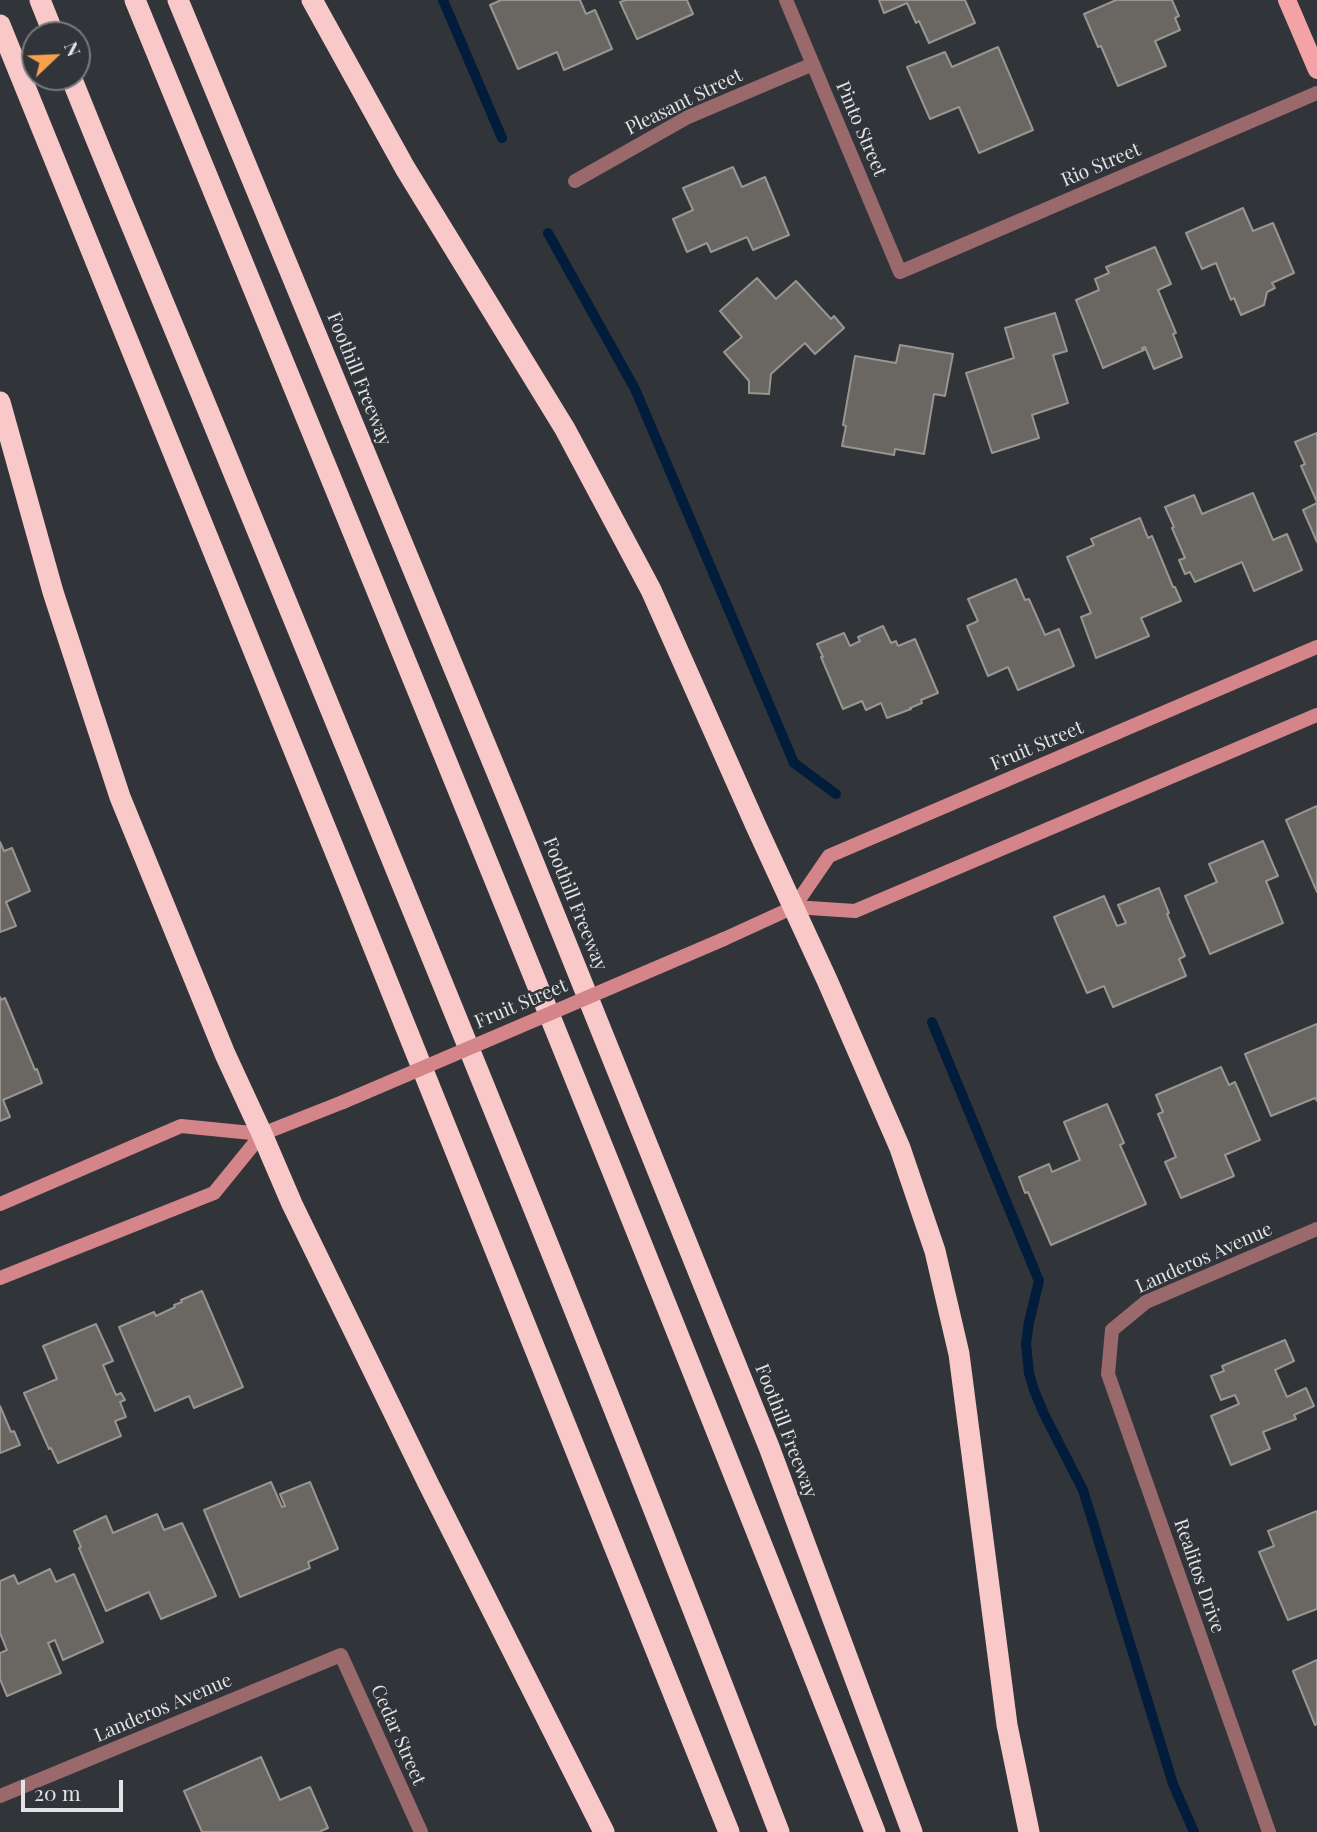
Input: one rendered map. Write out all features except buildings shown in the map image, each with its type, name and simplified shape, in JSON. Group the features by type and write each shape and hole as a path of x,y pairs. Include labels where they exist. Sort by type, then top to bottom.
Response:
{"highway":[{"path":"40,0 48,21"},
{"path":"135,0 464,801 875,1832"},
{"name":"Foothill Freeway","path":"178,0 517,822 759,1422 912,1832"},
{"path":"312,0 405,167 565,429 651,590 900,1148 935,1251 959,1353 1007,1724 1029,1832"},
{"path":"0,25 729,1832"},
{"path":"77,91 416,918 622,1430 779,1832"},
{"path":"0,402 52,592 120,797 225,1054 292,1204 416,1459 604,1832"}],"main road":[{"path":"1287,0 1317,70"},
{"name":"Fruit Street","path":"794,907 830,856 1317,647"},
{"name":"Fruit Street","path":"0,1204 181,1126 262,1134 343,1102 794,907 855,911 1317,715"},
{"name":"Fruit Street","path":"0,1278 214,1193 262,1134"}],"street":[{"name":"Pinto Street","path":"786,0 900,272"},
{"name":"Pleasant Street","path":"575,181 688,117 813,64"},
{"name":"Rio Street","path":"900,272 1317,93"},
{"name":"Landeros Avenue","path":"1112,1330 1146,1302 1317,1228"},
{"name":"Realitos Drive","path":"1112,1330 1108,1374 1269,1832"},
{"name":"Landeros Avenue","path":"0,1796 341,1654"},
{"name":"Cedar Street","path":"341,1654 421,1832"}],"waterway":[{"path":"443,0 502,138"},
{"path":"548,233 635,389 794,763 836,794"},
{"path":"932,1022 1039,1281 1026,1344 1029,1373 1044,1414 1083,1490 1173,1784 1194,1832"}]}
